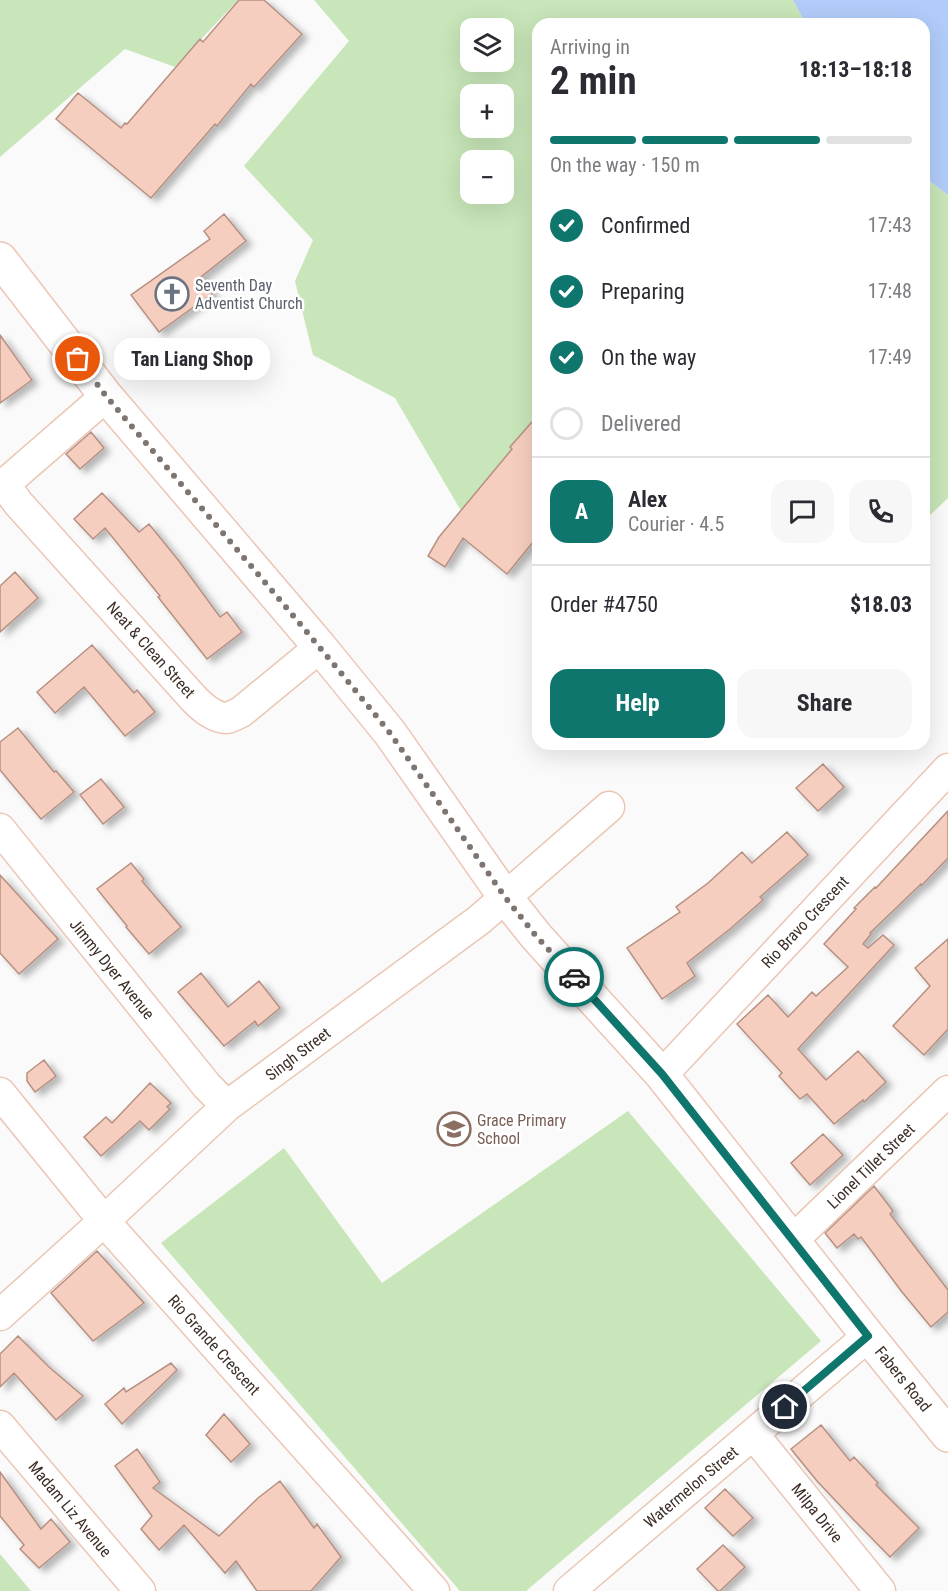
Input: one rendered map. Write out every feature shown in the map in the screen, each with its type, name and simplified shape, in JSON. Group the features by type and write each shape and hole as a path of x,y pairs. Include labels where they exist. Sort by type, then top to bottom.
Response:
{"main road":[{"name":"Fabers Road","path":"0,259 106,396 320,647 390,733 505,897 536,936 662,1074 948,1435"}],"street":[{"path":"2,486 106,396"},
{"name":"Neat & Clean Street","path":"2,486 194,699 214,715 227,718 241,712 320,647"},
{"name":"Rio Bravo Crescent","path":"662,1074 948,769"},
{"name":"Singh Street","path":"0,1315 227,1106 479,920 609,807"},
{"name":"Jimmy Dyer Avenue","path":"0,829 200,1077 227,1106"},
{"name":"Lionel Tillet Street","path":"793,1240 948,1091"},
{"name":"Rio Grande Crescent","path":"0,1094 104,1221 434,1591"},
{"name":"Watermelon Street","path":"569,1591 868,1336"},
{"name":"Madam Liz Avenue","path":"0,1426 140,1591"},
{"name":"Milpa Drive","path":"753,1434 880,1591"}],"green space":[{"path":"0,0 238,0 175,67 125,49 0,157"},
{"path":"314,0 793,0 803,18 532,18 532,446 464,516 395,398 313,355 295,281 313,240 244,166 349,41"},
{"path":"930,182 948,195 948,498 930,515"},
{"path":"628,1111 821,1341 526,1591 460,1591 161,1243 284,1148 382,1283"},
{"path":"0,1554 31,1591 0,1591"}],"water":[{"path":"793,0 948,0 948,195 930,182 930,18 803,18"}],"building":[{"path":"239,0 264,0 302,34 254,87 251,84 217,126 215,124 151,198 56,119 78,93 121,128 125,123 127,124 200,39 203,42"},
{"name":"Seventh Day Adventist Church","path":"224,214 246,241 201,277 213,293 159,332 131,295 210,239 204,231"},
{"path":"0,335 32,380 0,403"},
{"path":"532,422 532,543 507,574 463,538 445,567 428,556 439,537 512,449 510,447"},
{"path":"91,432 104,448 80,469 66,454"},
{"path":"102,493 139,532 149,524 220,617 227,612 242,632 207,659 105,528 93,539 74,519"},
{"path":"15,572 38,598 0,632 0,586"},
{"path":"92,645 134,693 137,690 155,712 125,736 84,687 55,713 37,692"},
{"path":"18,728 54,772 56,771 74,792 41,819 0,770 0,742"},
{"path":"823,764 844,787 818,811 796,788"},
{"path":"101,779 124,807 103,824 80,795"},
{"path":"948,811 948,858 870,933 863,944 868,948 883,935 894,945 798,1049 826,1080 858,1051 886,1082 834,1124 807,1094 800,1099 779,1076 782,1073 737,1024 768,995 788,1017 812,992 816,996 848,967 824,944 856,909 854,908 876,888"},
{"path":"787,832 808,855 760,897 763,900 687,963 695,976 662,999 627,948 680,912 676,907 708,883 742,852 752,863"},
{"path":"131,863 144,879 142,881 181,927 149,954 97,889"},
{"path":"0,875 58,939 19,974 0,953"},
{"path":"948,939 948,1029 924,1055 893,1026 930,986 915,968"},
{"path":"201,973 228,1007 259,981 280,1008 258,1026 255,1021 224,1046 178,992"},
{"path":"44,1060 56,1076 35,1092 27,1081 27,1073"},
{"path":"150,1083 171,1103 167,1107 170,1109 149,1130 140,1121 101,1156 84,1137 106,1117 112,1123"},
{"path":"823,1134 843,1155 810,1185 791,1163"},
{"path":"874,1186 893,1211 890,1214 948,1290 948,1312 931,1327 861,1237 858,1239 854,1234 837,1248 825,1233"},
{"path":"97,1251 144,1303 93,1341 51,1293"},
{"path":"18,1336 83,1396 56,1420 14,1373 0,1387 0,1354"},
{"path":"171,1363 177,1370 122,1424 105,1404 124,1388 126,1392"},
{"path":"224,1414 250,1444 231,1462 206,1435"},
{"path":"821,1425 850,1461 854,1457 878,1483 876,1485 919,1528 890,1557 817,1481 791,1449"},
{"path":"137,1449 160,1482 153,1488 219,1536 258,1498 280,1481 314,1528 317,1524 341,1557 311,1591 257,1591 236,1561 225,1573 184,1525 159,1550 141,1529 152,1516 115,1466"},
{"path":"0,1472 41,1529 51,1519 70,1542 39,1568 20,1549 24,1545 0,1516"},
{"path":"725,1489 753,1518 733,1536 705,1508"},
{"path":"723,1545 745,1567 718,1591 697,1569"}],"way so far":[{"path":"78,359 106,396 320,647 390,733 505,897 536,936 574,977"}],"place":[{"name":"Seventh Day Adventist Church","path":"172,294"},
{"name":"Tan Liang Shop","path":"78,359"},
{"name":"Grace Primary School","path":"454,1129"}],"route":[{"path":"574,977 662,1074 868,1336 785,1407"}]}
